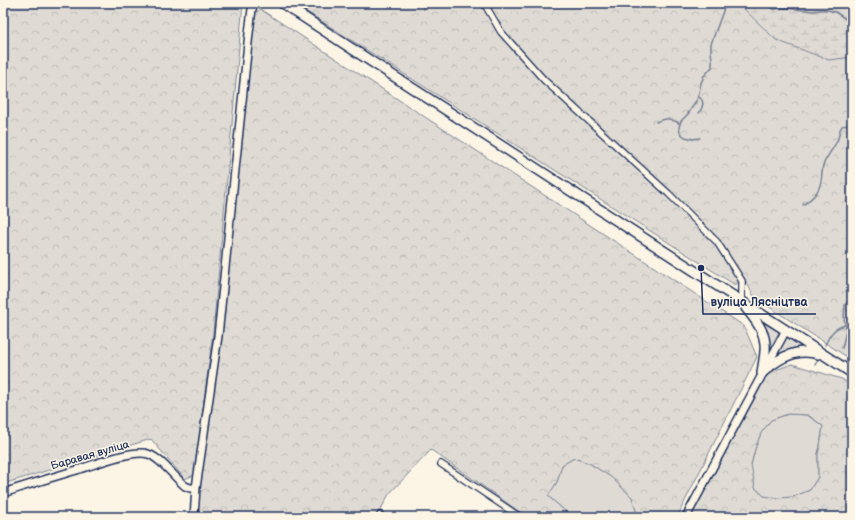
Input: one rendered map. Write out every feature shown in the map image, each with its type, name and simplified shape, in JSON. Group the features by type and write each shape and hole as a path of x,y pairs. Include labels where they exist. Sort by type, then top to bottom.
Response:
{"main road":[{"path":"282,3 852,373"},
{"path":"742,302 762,330 766,346 762,373"},
{"path":"762,373 779,359 791,354 811,352 825,356"}],"street":[{"path":"194,517 196,488 218,336 249,33 252,9 255,3"},
{"path":"484,3 501,32 544,80 669,194 717,242 742,281 742,302"},
{"path":"686,517 786,330"},
{"name":"Баравая вуліца","path":"3,493 111,460 141,453 147,454 158,460 185,486 196,488"},
{"path":"440,464 520,517"}],"green space":[{"path":"3,3 243,3 213,333 194,475 185,479 151,439 3,484"},
{"path":"293,3 852,3 852,360 755,298 744,278 735,285"},
{"path":"747,3 852,3 852,57 829,60 776,40 744,9"},
{"path":"260,9 744,326 757,357 677,517 638,517 632,497 611,477 589,463 574,458 562,465 557,482 548,496 572,517 527,517 431,450 389,494 377,517 198,517 200,484 221,340 254,15"},
{"path":"762,322 779,332 769,351"},
{"path":"786,337 803,348 774,358"},
{"path":"792,364 842,379 852,386 852,517 689,517 767,373","holes":["788,414 808,415 823,426 818,454 818,477 810,490 793,497 777,498 764,496 755,488 751,465 761,433 771,420"]},
{"path":"788,414 807,415 823,426 818,454 818,477 810,490 793,497 777,499 764,496 755,488 751,465 761,433 771,420"},
{"path":"574,458 589,463 611,477 632,497 638,517 572,517 548,496 557,482 562,465"}],"waterway":[{"path":"421,3 424,9"},
{"path":"700,138 693,139 685,137 680,133 679,127 681,121 688,114 698,98 704,76 712,67 711,44 726,3"},
{"path":"763,3 774,9 785,8 813,11 828,10 852,21"},
{"path":"699,97 703,104 699,113"},
{"path":"656,122 668,119 679,123"},
{"path":"803,205 819,189 823,165 838,139 842,126 849,125 852,120"},
{"path":"825,345 833,332 845,325 845,305 852,299"},
{"path":"842,348 846,326"},
{"path":"815,365 819,358"}],"place":[{"name":"вуліца Лясніцтва","path":"701,268"}]}
